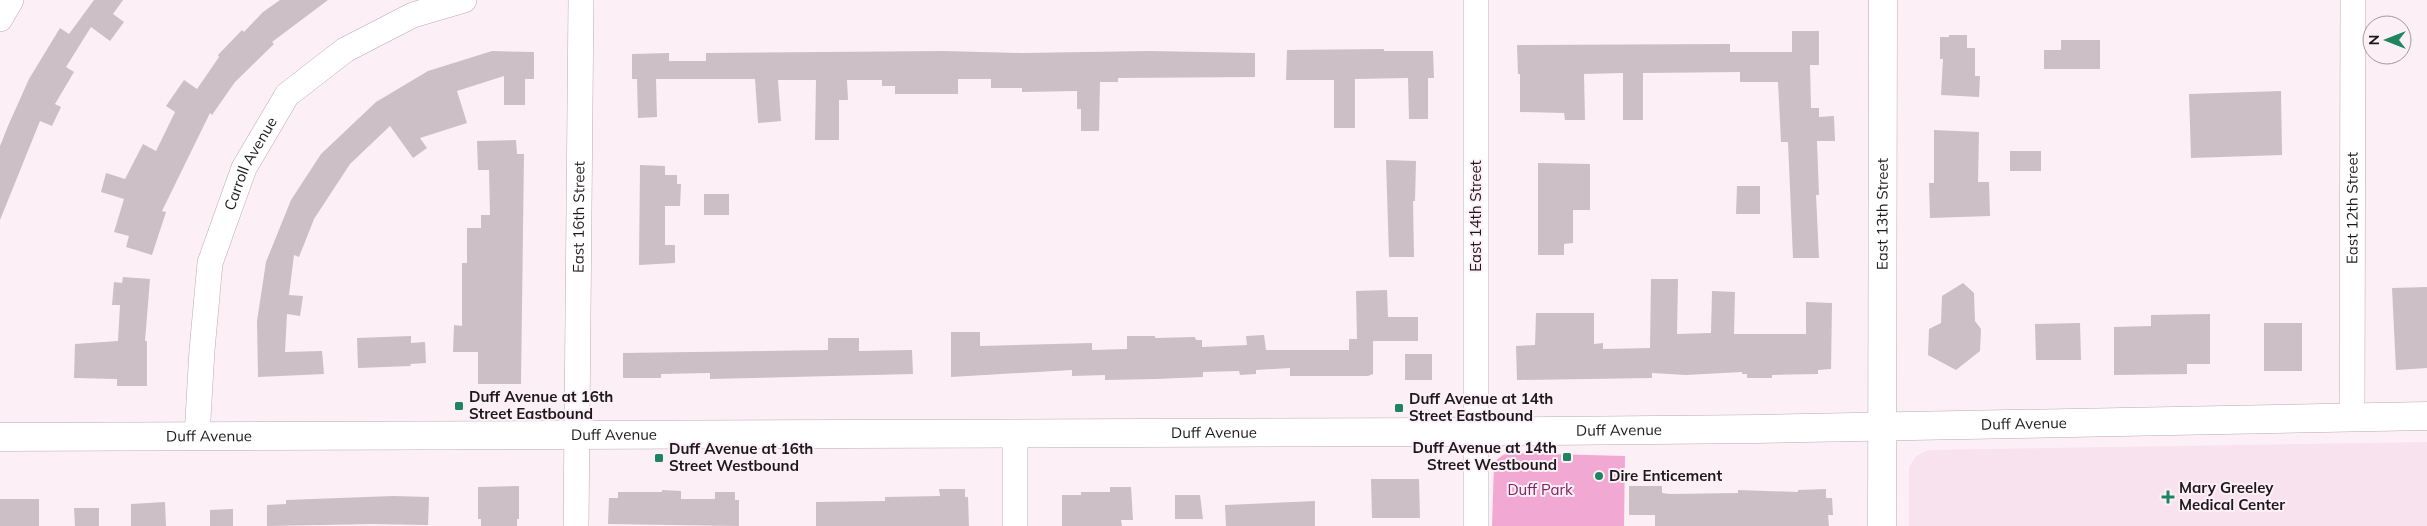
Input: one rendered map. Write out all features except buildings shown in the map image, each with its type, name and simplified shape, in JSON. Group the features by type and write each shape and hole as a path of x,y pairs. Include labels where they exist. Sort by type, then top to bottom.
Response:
{"main road":[{"name":"East 13th Street","path":"1882,526 1884,0"},
{"name":"Duff Avenue","path":"0,437 1476,432 2427,416"}],"street":[{"path":"0,19 12,0"},
{"name":"Carroll Avenue","path":"197,436 210,263 244,168 288,94 345,50 413,15 464,0"},
{"name":"East 16th Street","path":"576,526 580,0"},
{"name":"East 14th Street","path":"1476,0 1476,526"},
{"name":"East 12th Street","path":"2352,417 2353,0"},
{"path":"1015,434 1015,526"}],"shaded area":[{"name":"Mary Greeley Medical Center","path":"2427,442 2427,526 1909,526 1909,467 1916,456 1929,450"}],"green space":[{"name":"Duff Park","path":"1510,453 1625,456 1624,526 1492,526 1494,462 1503,455"}],"place":[{"name":"Duff Avenue at 16th Street Eastbound","path":"459,406"},
{"name":"Duff Avenue at 14th Street Eastbound","path":"1399,408"},
{"name":"Duff Avenue at 14th Street Westbound","path":"1567,457"},
{"name":"Duff Avenue at 16th Street Westbound","path":"659,458"},
{"name":"Dire Enticement","path":"1599,476"},
{"name":"Mary Greeley Medical Center","path":"2168,497"}]}
